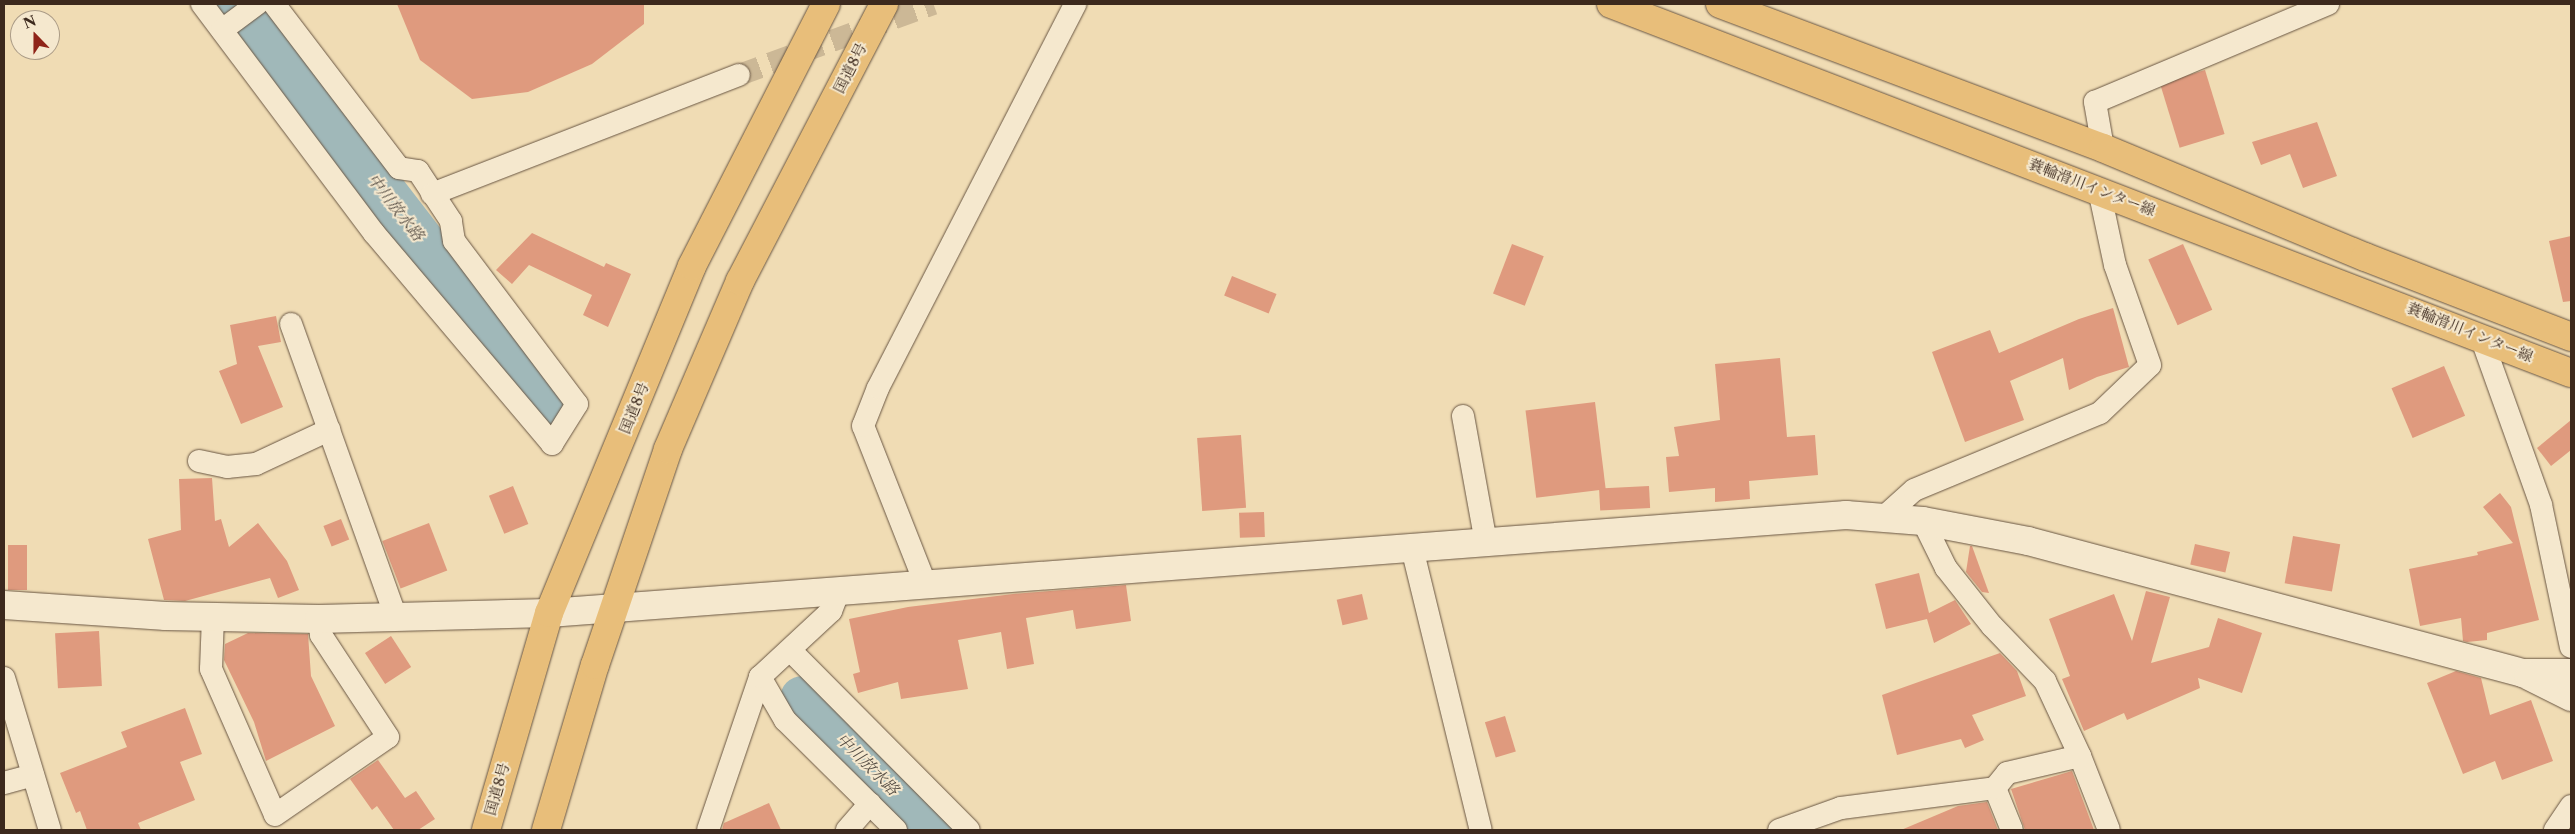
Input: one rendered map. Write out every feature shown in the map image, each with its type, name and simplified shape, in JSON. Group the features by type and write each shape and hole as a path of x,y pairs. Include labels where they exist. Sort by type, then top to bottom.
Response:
{"main road":[{"name":"国道8号","path":"486,830 549,613 692,266 826,4"},
{"name":"国道8号","path":"546,830 595,665 616,608 668,449 740,281 884,4"},
{"name":"蓑輪滑川インター線","path":"1611,4 2571,373"},
{"name":"蓑輪滑川インター線","path":"1720,4 2103,148 2365,257 2571,337"}],"street":[{"path":"202,4 223,29 374,233 552,444 577,404 454,241 451,221 418,171 399,168 274,4"},
{"path":"223,29 257,4"},
{"path":"925,583 862,426 882,379 1074,4"},
{"path":"2103,148 2095,102 2328,4"},
{"path":"432,194 740,75"},
{"path":"1884,518 1914,490 2100,413 2150,365 2115,265 2099,190"},
{"path":"290,324 396,618"},
{"path":"2481,337 2541,505 2571,647"},
{"path":"1463,416 1486,542"},
{"path":"199,461 227,467 256,464 329,430"},
{"path":"4,606 213,617 319,619 549,613 925,583 1846,515 1923,521 2028,540 2523,673 2571,697"},
{"path":"1923,521 1946,568 1992,626 2045,680 2080,756 2109,830"},
{"path":"1412,548 1481,830"},
{"path":"708,830 760,677 791,651 831,611 839,590"},
{"path":"213,617 211,669 278,822 388,736 321,635 319,619"},
{"path":"791,651 969,830"},
{"path":"2523,673 2571,673"},
{"path":"760,677 785,720 896,830"},
{"path":"4,678 50,830"},
{"path":"1780,830 1831,822 1841,808 1995,788 2007,773 2080,756"},
{"path":"4,783 33,774"},
{"path":"1995,788 2012,830"},
{"path":"847,830 870,804"},
{"path":"2555,830 2571,806"}],"building":[{"path":"397,4 644,4 644,24 592,64 528,92 472,99 420,60"},
{"path":"2205,70 2225,134 2180,148 2160,84"},
{"path":"2317,122 2337,176 2303,188 2290,154 2261,165 2252,142"},
{"path":"532,233 604,267 606,263 631,274 608,327 583,315 592,295 529,265 512,284 496,270"},
{"path":"2571,236 2571,301 2563,302 2549,241"},
{"path":"1512,244 1544,256 1525,306 1493,293"},
{"path":"2183,244 2212,310 2178,325 2148,259"},
{"path":"1232,276 1277,294 1269,313 1224,295"},
{"path":"2113,308 2129,367 2097,377 2069,390 2063,358 2010,381 2024,420 1965,442 1932,352 1990,330 1999,353 2079,319"},
{"path":"276,316 281,342 258,346 283,407 241,424 219,371 237,364 230,325"},
{"path":"1780,358 1787,437 1815,435 1818,475 1749,481 1750,499 1715,502 1715,488 1669,492 1666,457 1679,456 1674,427 1720,420 1715,364"},
{"path":"2444,366 2465,416 2413,438 2392,388"},
{"path":"1595,402 1606,489 1536,498 1526,411"},
{"path":"2571,420 2571,450 2551,466 2537,448"},
{"path":"1241,435 1246,508 1202,511 1197,438"},
{"path":"212,478 215,521 221,519 229,547 258,523 287,561 299,590 278,598 270,578 185,601 164,600 148,539 181,530 179,479"},
{"path":"513,486 528,524 504,534 489,496"},
{"path":"1649,486 1650,508 1600,511 1599,489"},
{"path":"2500,493 2511,507 2539,620 2487,633 2487,640 2467,642 2463,641 2461,618 2420,626 2409,569 2478,555 2477,552 2513,543 2483,507"},
{"path":"1264,512 1265,537 1240,538 1239,513"},
{"path":"341,519 349,539 332,547 323,526"},
{"path":"429,523 447,571 401,589 382,541"},
{"path":"2293,536 2340,544 2332,592 2285,583"},
{"path":"2195,544 2230,552 2225,573 2190,564"},
{"path":"8,545 27,545 27,590 8,590"},
{"path":"1970,546 1972,546 1989,593 1982,592 1966,572"},
{"path":"1919,573 1929,613 1955,600 1971,624 1934,643 1927,619 1886,629 1875,584"},
{"path":"1126,585 1131,621 1076,629 1073,610 1026,618 1034,664 1007,669 1001,632 958,640 968,689 901,699 898,682 858,693 853,674 860,672 849,619 908,607 1013,594"},
{"path":"2146,591 2170,597 2151,663 2209,647 2218,618 2262,633 2242,693 2198,678 2200,688 2127,720 2124,713 2084,731 2062,679 2070,676 2049,619 2114,594 2132,641"},
{"path":"1362,594 1368,619 1343,625 1337,600"},
{"path":"99,631 102,686 58,688 55,633"},
{"path":"248,633 308,634 311,676 335,726 266,761 254,722 224,660 225,644"},
{"path":"391,636 411,667 385,684 365,653"},
{"path":"2000,653 2017,671 2026,696 1972,715 1984,740 1965,748 1961,739 1897,755 1882,695"},
{"path":"2456,671 2481,678 2490,715 2531,700 2553,761 2502,780 2495,761 2463,774 2427,683"},
{"path":"185,708 202,754 180,762 195,800 138,823 141,830 87,830 80,811 76,813 60,773 127,747 121,732"},
{"path":"1505,716 1516,751 1496,758 1485,722"},
{"path":"378,760 405,798 416,791 435,819 418,830 394,830 377,806 372,810 350,779"},
{"path":"2072,771 2094,830 2025,830 2011,789"},
{"path":"1987,802 1998,830 1901,830 1958,806"},
{"path":"769,803 781,830 722,830 724,823"}],"waterway":[{"name":"中川放水路","path":"239,4 553,411"},
{"name":"中川放水路","path":"802,698 934,830"}],"tunnel":[{"path":"739,75 933,4"}]}
